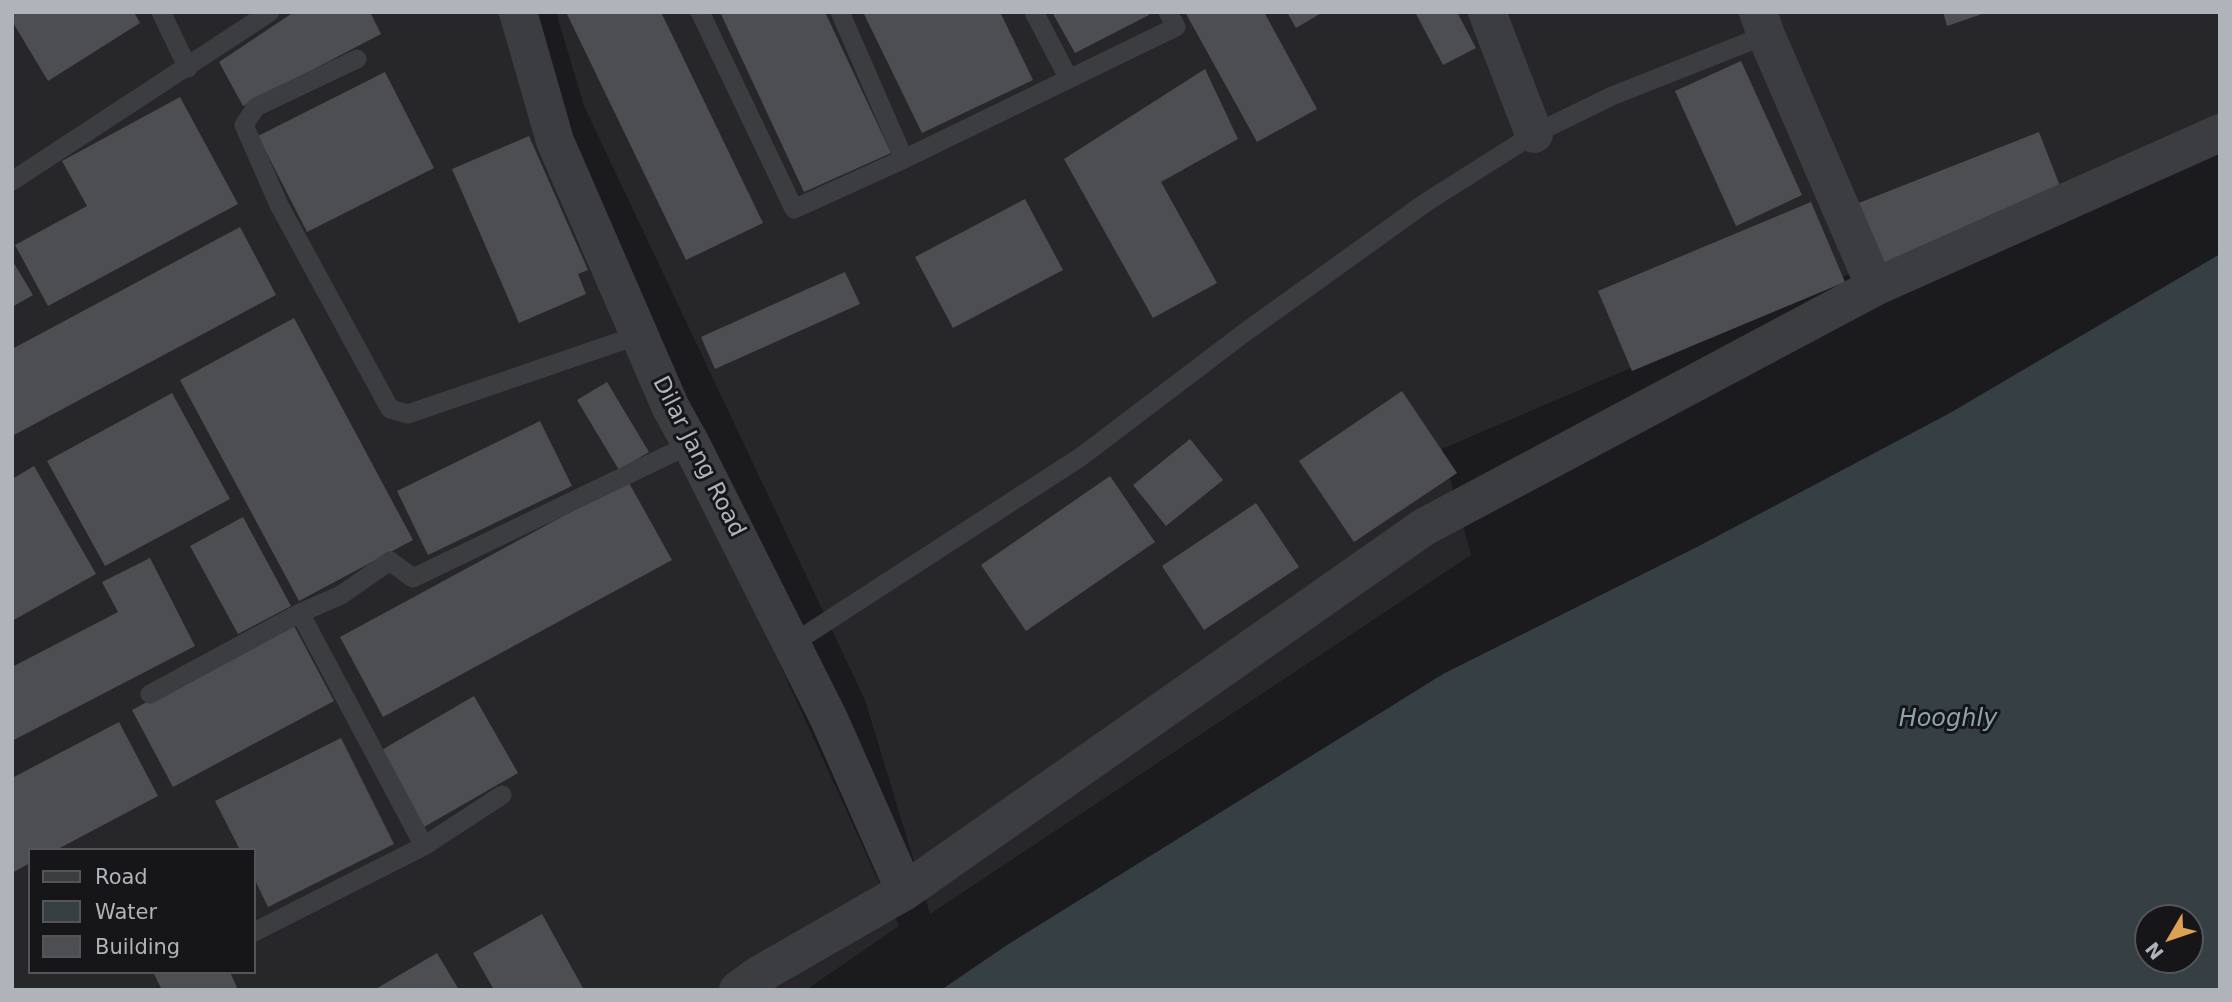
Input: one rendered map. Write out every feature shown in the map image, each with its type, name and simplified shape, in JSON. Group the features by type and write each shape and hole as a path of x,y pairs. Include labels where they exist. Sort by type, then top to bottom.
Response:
{"street":[{"name":"Dilar Jang Road","path":"518,12 555,141 671,408 829,719 905,891"},
{"path":"1487,12 1534,134"},
{"path":"1762,24 1875,287"},
{"path":"738,990 757,976 905,891 1424,527 1875,287 2220,133"}],"lane":[{"path":"161,12 188,68"},
{"path":"12,181 270,12"},
{"path":"700,12 794,209 904,159 1176,27 1168,12"},
{"path":"840,12 904,159"},
{"path":"1034,12 1069,79"},
{"path":"792,644 1082,456 1244,333 1428,201 1534,134 1762,24"},
{"path":"357,59 256,107 244,125 279,205 390,409 408,414 639,335"},
{"path":"150,694 300,613 341,595 390,561 412,578 691,444"},
{"path":"300,613 424,846"},
{"path":"256,931 424,846 502,795"}],"shaded area":[{"path":"12,12 505,12 766,634 899,926 806,990 12,990"},
{"path":"556,12 2220,12 2220,115 1442,449 1471,555 930,914 865,700 584,106"}],"water":[{"name":"Hooghly","path":"2220,254 2220,990 941,990 1007,945 1443,674 1697,547 1950,413"}],"building":[{"path":"12,12 134,12 140,23 48,81 12,21"},
{"path":"294,12 370,12 381,34 243,106 219,62"},
{"path":"566,12 661,12 763,223 686,260"},
{"path":"720,12 825,12 891,153 804,192"},
{"path":"863,12 1000,12 1033,80 922,133"},
{"path":"1052,12 1148,12 1149,15 1075,53"},
{"path":"1185,12 1264,12 1317,109 1257,142"},
{"path":"1287,12 1323,12 1296,28"},
{"path":"1415,12 1457,12 1476,48 1443,65"},
{"path":"1943,12 1985,12 1985,13 1947,26"},
{"path":"1741,61 1802,195 1736,226 1675,91"},
{"path":"1205,69 1238,139 1161,182 1217,283 1153,318 1064,159"},
{"path":"385,72 434,168 307,232 258,136"},
{"path":"180,97 238,204 48,306 15,245 87,206 62,161"},
{"path":"2039,132 2065,199 1878,273 1851,206"},
{"path":"529,136 588,270 578,274 586,294 519,323 452,169"},
{"path":"1025,199 1063,270 953,328 915,257"},
{"path":"1811,202 1845,282 1632,371 1598,291"},
{"path":"240,227 276,295 12,436 12,349"},
{"path":"12,260 33,295 12,307"},
{"path":"845,272 860,304 715,369 701,337"},
{"path":"294,318 413,540 299,601 180,380"},
{"path":"607,382 649,452 619,470 577,400"},
{"path":"1402,391 1457,473 1354,542 1299,461"},
{"path":"172,393 230,499 105,566 47,461"},
{"path":"540,421 572,486 428,555 397,491"},
{"path":"1190,439 1223,480 1166,526 1133,485"},
{"path":"34,466 96,574 12,621 12,479"},
{"path":"1110,476 1155,542 1026,631 981,565"},
{"path":"628,481 672,560 383,717 340,637"},
{"path":"1256,503 1299,567 1204,630 1162,566"},
{"path":"243,517 291,606 238,634 190,546"},
{"path":"150,558 195,646 12,741 12,667 118,612 102,582"},
{"path":"293,624 334,701 173,787 132,710"},
{"path":"474,696 518,773 424,827 380,751"},
{"path":"119,722 158,796 60,848 28,848 28,864 12,873 12,778"},
{"path":"341,738 394,844 268,907 256,882 256,848 239,848 215,801"},
{"path":"542,914 584,990 494,990 473,953"},
{"path":"437,953 459,990 374,990"},
{"path":"154,974 231,974 238,990 162,990"}]}
